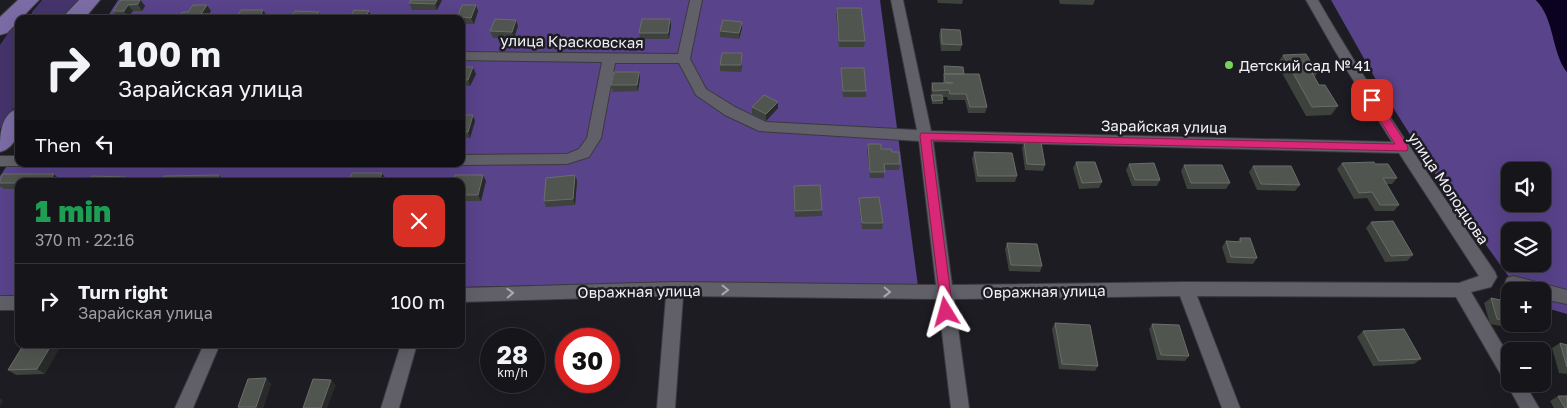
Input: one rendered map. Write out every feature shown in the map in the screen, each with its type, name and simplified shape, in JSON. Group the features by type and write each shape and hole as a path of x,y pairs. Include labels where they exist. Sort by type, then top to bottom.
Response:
{"main road":[{"path":"0,28 29,0"},
{"path":"25,15 36,0"},
{"path":"75,15 90,0"},
{"path":"88,15 98,0"},
{"path":"0,144 15,122"}],"street":[{"path":"683,59 696,0"},
{"path":"897,0 925,136 960,408"},
{"name":"улица Молодцова","path":"1312,0 1341,51 1481,265"},
{"name":"улица Красковская","path":"465,56 683,59"},
{"path":"465,160 567,159 589,151 594,138 609,59"},
{"name":"Зарайская улица","path":"683,59 701,92 730,111 764,127 925,136 1403,148"},
{"path":"0,161 15,161"},
{"name":"Овражная улица","path":"465,295 675,289 944,292 1186,289 1461,290 1474,284 1485,282 1489,277 1481,265"},
{"path":"666,408 675,289"},
{"path":"1186,289 1231,408"},
{"path":"1461,290 1501,359"},
{"path":"1551,294 1567,297"},
{"path":"0,303 15,303"},
{"path":"184,408 210,348"},
{"path":"390,408 408,348"},
{"path":"1521,392 1530,408"}],"shaded area":[{"path":"42,0 82,0 67,15 32,15"},
{"path":"118,0 880,0 918,286 697,282 465,287 465,178 15,178 15,296 0,296 0,176 15,154 15,167 465,167 465,15 109,15"},
{"path":"1331,0 1536,0 1547,16 1558,55 1567,72 1567,314 1551,309 1551,282 1513,282 1505,272 1551,272 1551,222 1501,222 1501,266 1433,171 1380,87"},
{"path":"1536,0 1567,0 1567,72 1558,55 1547,16"},
{"path":"13,26 15,26 15,106 0,129 0,45"}],"building":[{"path":"121,0 140,0 138,4 128,5 124,11 113,11"},
{"path":"411,0 437,0 435,4 409,3"},
{"path":"193,5 207,5 201,14 209,14 180,15 182,12 188,12"},
{"path":"462,5 476,5 471,18 465,17 465,15 458,15"},
{"path":"837,8 861,8 865,41 839,41"},
{"path":"241,10 263,10 261,15 238,15"},
{"path":"354,10 369,11 366,15 351,15"},
{"path":"295,11 319,12 317,15 292,15"},
{"path":"495,19 516,20 512,32 490,31"},
{"path":"642,19 670,19 668,33 639,33"},
{"path":"723,20 742,22 739,33 720,31"},
{"path":"941,29 960,30 962,45 942,44"},
{"path":"722,53 742,53 741,65 720,65"},
{"path":"1306,54 1317,73 1312,73 1319,85 1325,85 1338,106 1312,107 1283,55"},
{"path":"944,66 963,67 964,74 945,74"},
{"path":"465,67 473,67 468,80 465,80"},
{"path":"841,68 864,68 866,91 843,91"},
{"path":"614,72 639,72 637,85 611,85"},
{"path":"944,74 979,74 987,107 970,107 966,94 950,94 949,90 933,91 932,83 953,83 945,82"},
{"path":"764,95 778,102 766,114 752,107"},
{"path":"931,95 942,95 943,100 933,101"},
{"path":"465,115 473,115 468,132 465,132"},
{"path":"1024,142 1041,142 1045,165 1027,164"},
{"path":"868,144 881,144 881,149 891,149 892,152 899,152 900,164 884,164 885,172 870,172"},
{"path":"974,152 1012,153 1017,176 978,176"},
{"path":"1076,162 1095,162 1102,182 1082,183"},
{"path":"1374,162 1375,164 1388,164 1397,178 1383,178 1399,205 1380,205 1372,192 1359,193 1342,163"},
{"path":"1154,163 1160,180 1135,180 1129,164"},
{"path":"1184,165 1222,165 1230,183 1191,183"},
{"path":"1253,166 1291,166 1300,185 1261,184"},
{"path":"352,173 382,173 380,178 350,178"},
{"path":"3,174 54,174 51,178 15,178 15,183 0,183"},
{"path":"219,175 218,178 162,178 164,176"},
{"path":"455,175 483,175 478,195 465,195 465,178 454,178"},
{"path":"575,175 573,199 544,201 546,178"},
{"path":"92,176 126,177 125,178 90,178"},
{"path":"820,185 822,210 795,211 794,186"},
{"path":"879,197 883,223 862,223 859,198"},
{"path":"1393,221 1413,255 1391,256 1371,222"},
{"path":"1240,238 1250,238 1257,258 1231,257 1226,241 1241,242"},
{"path":"1007,243 1037,244 1042,266 1011,265"},
{"path":"1491,298 1501,300 1501,320 1497,319"},
{"path":"1055,323 1090,325 1098,366 1062,364"},
{"path":"1152,324 1179,325 1189,356 1161,355"},
{"path":"1404,329 1421,359 1379,361 1363,331"},
{"path":"1560,343 1567,345 1567,367"},
{"path":"22,348 50,348 37,369 8,370"},
{"path":"266,378 256,407 238,407 248,379"},
{"path":"313,379 331,380 321,408 303,408"},
{"path":"1558,396 1567,396 1567,408 1565,408"}],"place":[{"name":"Детский сад № 41","path":"1229,65"}],"route":[{"path":"946,312 925,136 1403,148 1372,100"}]}
